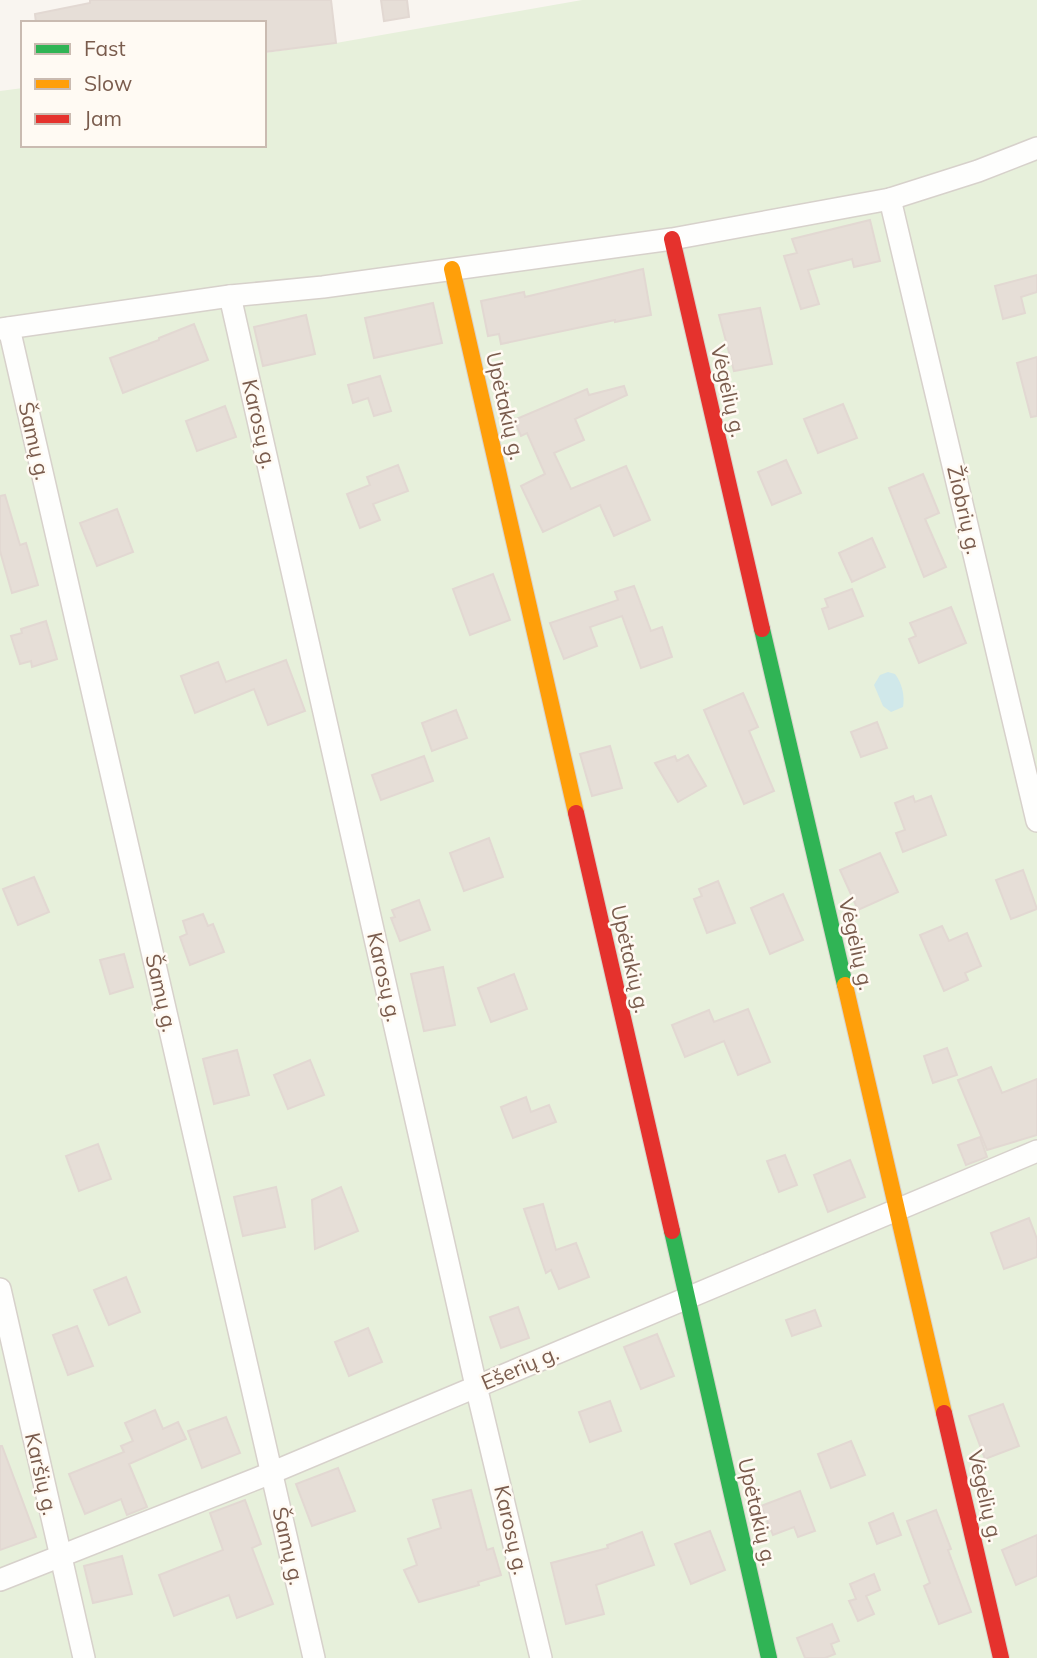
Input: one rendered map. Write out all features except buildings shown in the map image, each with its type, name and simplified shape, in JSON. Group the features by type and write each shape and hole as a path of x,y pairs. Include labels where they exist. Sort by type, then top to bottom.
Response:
{"street":[{"path":"4,329 230,296 323,287 672,239 890,199 978,171 1037,148"},
{"name":"Žiobrių g.","path":"890,199 1037,821"},
{"name":"Vėgėlių g.","path":"672,239 1001,1658"},
{"name":"Upėtakių g.","path":"452,269 769,1658"},
{"name":"Karosų g.","path":"230,296 476,1386 541,1658"},
{"name":"Šamų g.","path":"4,329 314,1658"},
{"name":"Ešerių g.","path":"0,1580 271,1473 1037,1151"},
{"name":"Karšių g.","path":"0,1289 84,1658"}],"green space":[{"path":"582,0 1037,0 1037,1658 0,1658 0,91 21,88 21,147 266,147 266,53"}],"water":[{"path":"888,672 895,674 904,698 903,707 891,712 883,706 874,685 880,675"}],"traffic: fast":[{"path":"762,629 845,985"},
{"path":"672,1231 769,1658"}],"traffic: slow":[{"path":"452,269 576,813"},
{"path":"845,985 944,1413"}],"traffic: jam":[{"path":"672,239 762,629"},
{"path":"576,813 672,1231"},
{"path":"944,1413 1001,1658"}]}
